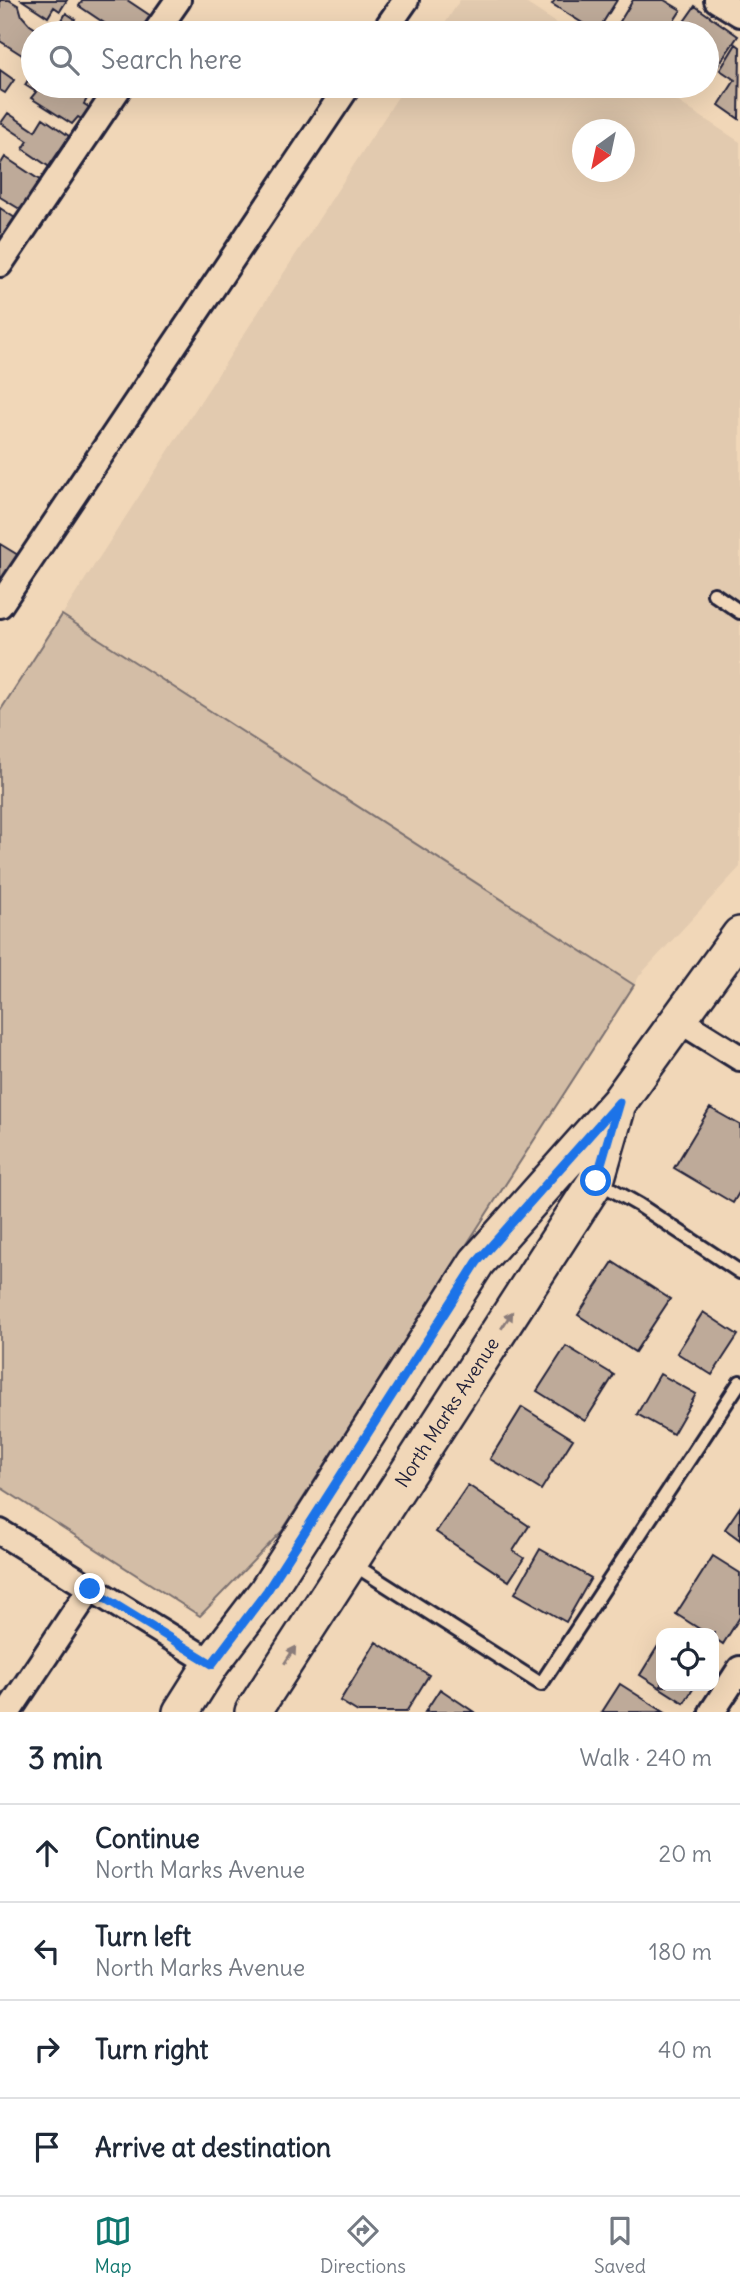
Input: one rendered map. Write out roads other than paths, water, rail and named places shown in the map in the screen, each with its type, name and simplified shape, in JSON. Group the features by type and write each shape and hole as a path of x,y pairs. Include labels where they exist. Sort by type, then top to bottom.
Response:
{"main road":[{"name":"North Marks Avenue","path":"181,1712 212,1664 267,1591 477,1262 619,1102 740,935"},
{"name":"North Marks Avenue","path":"253,1712 596,1181 619,1102"}],"street":[{"path":"163,21 177,0"},
{"path":"391,21 406,0"},
{"path":"717,0 740,14"},
{"path":"0,264 112,98"},
{"path":"0,605 340,98"},
{"path":"679,1020 740,1058"},
{"path":"0,1532 212,1664"},
{"path":"8,1712 90,1589"},
{"path":"712,1712 740,1669"}],"lane":[{"path":"714,594 740,612"},
{"path":"596,1181 639,1205 740,1272"},
{"path":"351,1562 541,1684 740,1382"}]}
